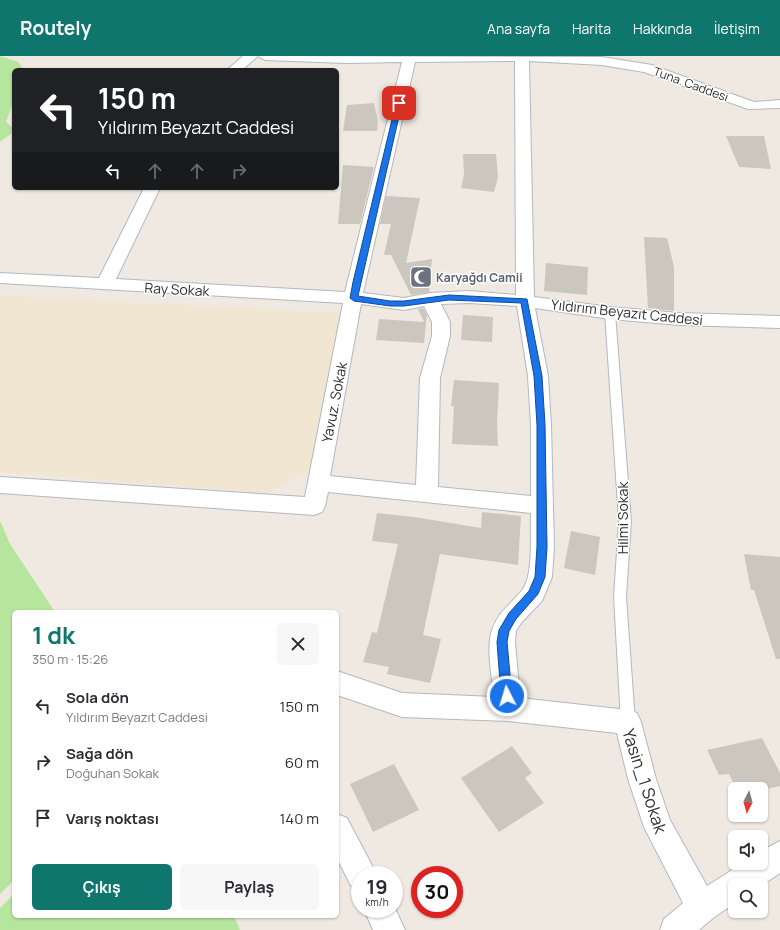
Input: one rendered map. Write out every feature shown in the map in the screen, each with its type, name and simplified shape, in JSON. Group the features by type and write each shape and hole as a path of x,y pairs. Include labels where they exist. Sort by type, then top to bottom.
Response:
{"street":[{"path":"236,68 251,56"},
{"name":"Tuna. Caddesi","path":"265,56 346,58 522,57 564,58 628,64 668,75 728,98 754,106 777,110"},
{"name":"Yavuz. Sokak","path":"0,485 314,506 356,282 410,57"},
{"path":"508,709 502,642 504,630 512,616 533,594 540,577 542,547 541,425 538,376 525,301 522,57"},
{"path":"104,285 151,190"},
{"name":"Ray Sokak","path":"0,278 354,298"},
{"name":"Yıldırım Beyazıt Caddesi","path":"354,298 390,304 404,304 430,299 469,297 525,301 610,313 779,325"},
{"path":"427,494 430,378 441,336 441,322 430,299"},
{"path":"318,482 541,506"},
{"name":"Yasin_1 Sokak","path":"339,684 402,704 428,707 508,709 628,722 642,778 658,827 702,907"},
{"path":"339,832 357,866"},
{"path":"747,878 780,856"},
{"path":"675,930 702,907 728,890"},
{"path":"384,918 390,930"}],"lane":[{"name":"Hilmi Sokak","path":"610,313 625,520 620,597 628,722"}],"shaded area":[{"path":"0,296 343,313 311,469 267,493 0,472"}],"green space":[{"path":"0,56 18,62 22,68 12,68 12,106 6,122 12,127 12,133 0,142"},
{"path":"0,521 10,544 54,610 12,610 12,882 0,894"},
{"path":"12,896 12,918 235,918 240,930 0,930 0,908"}],"building":[{"path":"374,103 378,121 377,131 343,131 347,105"},
{"path":"726,136 764,136 771,169 739,167"},
{"path":"463,154 496,154 498,177 494,192 461,188 464,175"},
{"path":"343,165 374,167 360,224 338,224"},
{"path":"386,196 420,198 406,263 432,259 429,292 411,295 391,255 384,255 391,224 380,224"},
{"path":"644,237 667,238 674,267 674,311 648,308"},
{"path":"546,263 588,267 587,295 544,291"},
{"path":"423,308 427,315 424,343 376,340 379,319 424,322 418,309"},
{"path":"463,315 493,317 492,342 461,340"},
{"path":"454,380 499,383 497,423 498,446 452,444 454,406 451,406"},
{"path":"482,512 521,516 518,565 440,554 423,635 441,639 430,683 387,674 389,667 363,662 372,632 377,633 398,544 372,541 377,513 414,517 481,528"},
{"path":"571,531 600,537 595,575 564,568"},
{"path":"744,554 780,557 780,659 776,659 754,590 751,590"},
{"path":"762,738 780,773 780,786 768,789 768,782 733,782 729,774 719,775 707,750"},
{"path":"512,746 532,773 525,778 544,803 499,832 461,778"},
{"path":"394,764 419,810 373,832 350,784"}],"place":[{"name":"Karyağdı Camii","path":"421,277"}],"route":[{"path":"399,103 368,239 356,282 354,298 390,304 404,304 430,299 469,297 525,301 538,376 541,425 542,547 540,577 533,594 512,616 504,630 502,642 507,696"}]}
